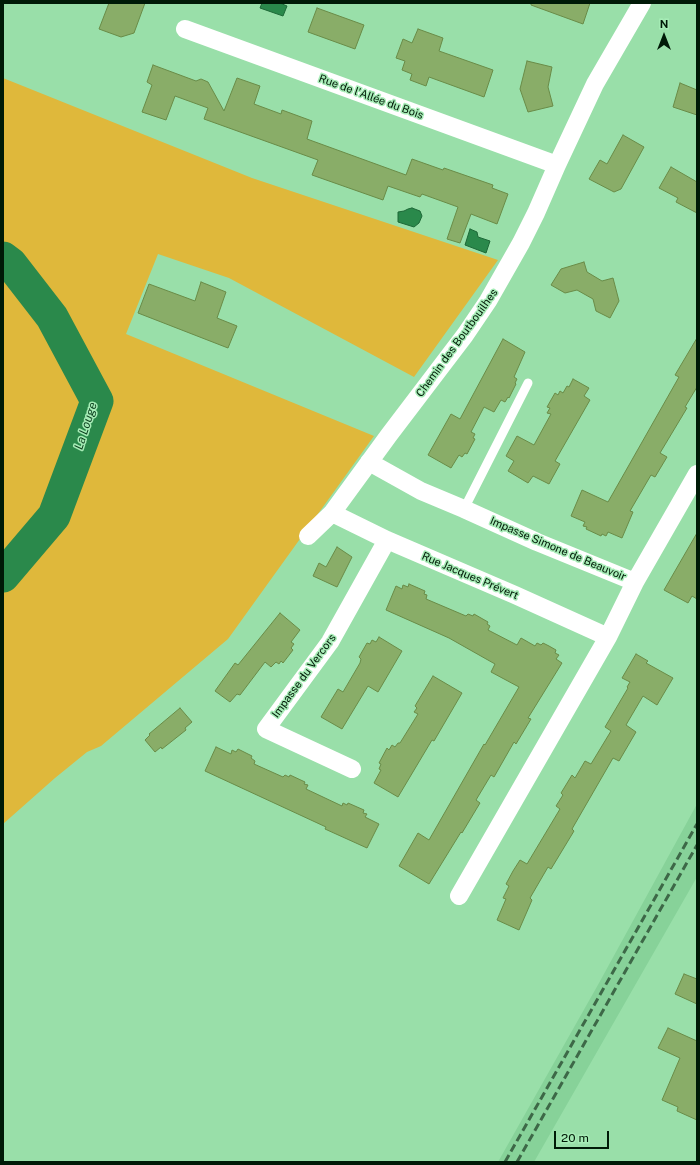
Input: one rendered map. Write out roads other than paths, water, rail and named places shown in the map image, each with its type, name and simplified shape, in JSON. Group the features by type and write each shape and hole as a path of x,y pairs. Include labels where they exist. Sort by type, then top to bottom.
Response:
{"street":[{"name":"Chemin des Boutbouilhes","path":"308,536 332,513 465,335 488,301 521,243 595,84 642,3"},
{"name":"Rue de l'Allée du Bois","path":"185,29 557,165"},
{"name":"Impasse Simone de Beauvoir","path":"369,462 421,491 464,508 537,542 635,582 697,474"},
{"name":"Rue Jacques Prévert","path":"332,513 387,540 608,637"},
{"name":"Impasse du Vercors","path":"352,769 266,729 330,642 387,540"},
{"path":"459,896 608,637 635,582"}],"lane":[{"path":"464,508 528,383"}],"waterway":[{"name":"La Louge","path":"3,258 11,264 52,317 97,401 54,516 3,576"}],"railway":[{"path":"505,1162 697,824"},
{"path":"517,1162 697,845"}]}
